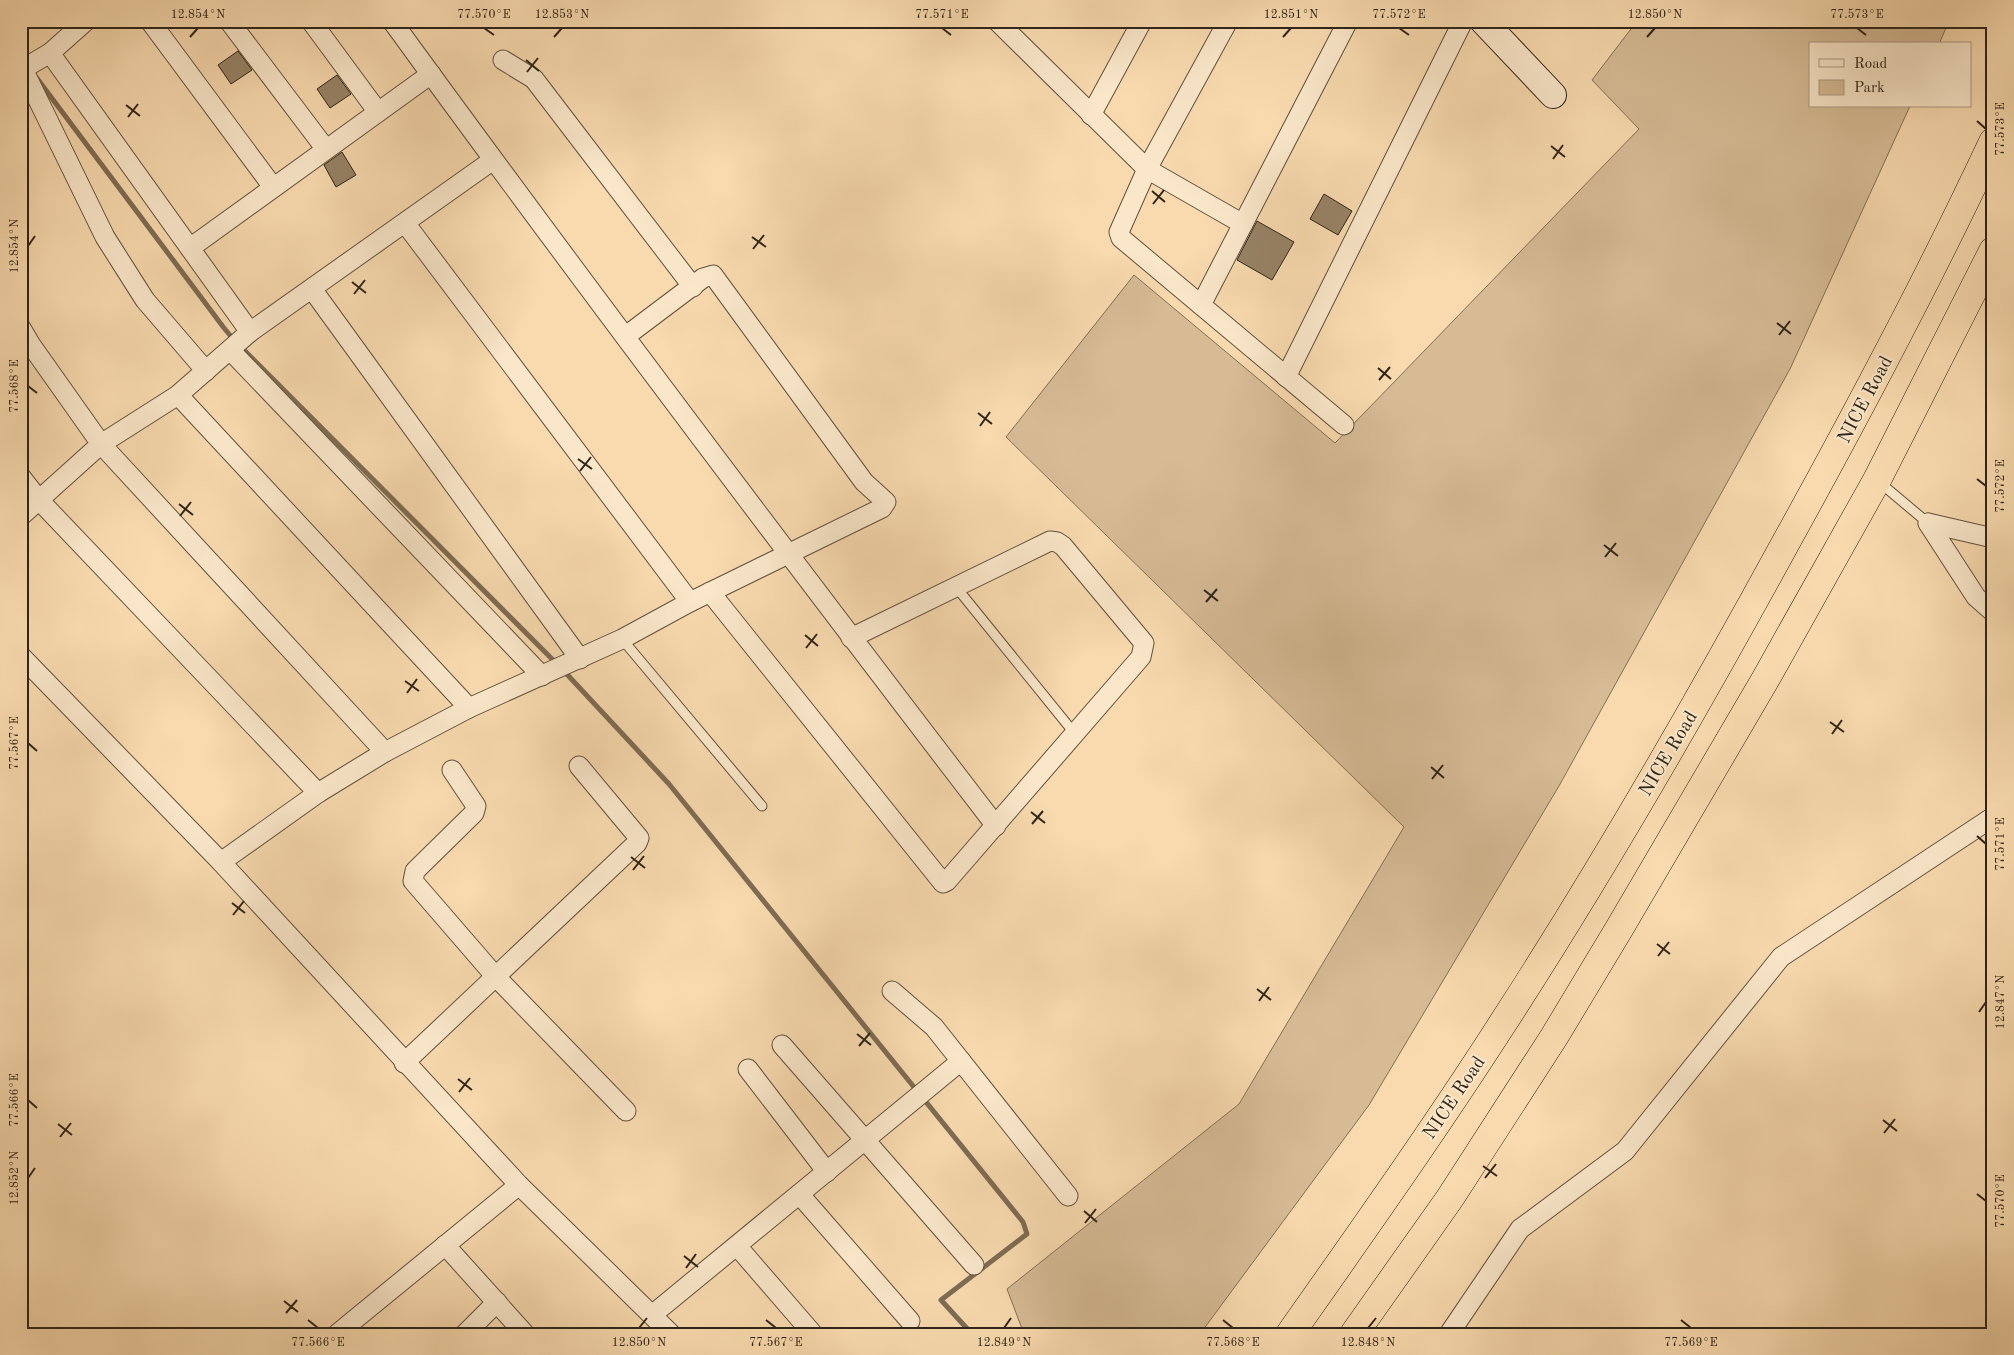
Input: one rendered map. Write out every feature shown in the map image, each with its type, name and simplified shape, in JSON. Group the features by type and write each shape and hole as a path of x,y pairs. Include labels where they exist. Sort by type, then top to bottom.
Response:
{"highway":[{"name":"NICE Road","path":"1290,1334 1407,1168 1499,1028 1703,694 1834,455 1936,262 1993,142"},
{"path":"1354,1334 1450,1198 1554,1037 1765,680 1877,480 1993,251"}],"street":[{"path":"150,21 272,187"},
{"path":"229,21 325,148"},
{"path":"311,21 378,112"},
{"path":"392,21 493,160 790,553 851,638 996,826"},
{"path":"997,21 1147,170 1242,224"},
{"path":"1091,115 1142,21"},
{"path":"1228,21 1147,170 1119,232 1121,238 1344,425"},
{"path":"1201,305 1348,21"},
{"path":"1286,377 1463,21"},
{"path":"1483,21 1553,95"},
{"path":"78,24 50,53 22,70 105,237 145,300 206,371"},
{"path":"50,53 250,332"},
{"path":"504,60 534,79 693,287"},
{"path":"190,248 325,148 431,74"},
{"path":"21,516 101,444 178,395 250,332 493,160"},
{"path":"405,223 690,602"},
{"path":"221,862 318,793 385,752 469,708 622,639 690,602 882,508 886,502 864,482 713,275 703,278 626,336"},
{"path":"312,289 580,659"},
{"path":"21,328 101,444 385,752"},
{"path":"230,350 542,676"},
{"path":"178,395 469,708"},
{"path":"21,477 38,500 318,793"},
{"path":"1928,523 1993,538"},
{"path":"1928,523 1976,597 1993,612"},
{"path":"710,592 943,883 947,881 996,826 1141,657 1144,643 1057,542 1050,541 851,638"},
{"path":"21,656 221,862 404,1063 519,1185 671,1334"},
{"path":"404,1063 637,843 638,838 578,766"},
{"path":"452,770 476,806 474,814 415,871 413,881 496,977 626,1111"},
{"path":"1449,1334 1520,1229 1625,1151 1781,957 1993,817"},
{"path":"892,991 934,1028 1068,1196"},
{"path":"782,1045 974,1265"},
{"path":"652,1315 961,1062"},
{"path":"748,1069 827,1172"},
{"path":"337,1334 519,1185"},
{"path":"800,1195 910,1321"},
{"path":"445,1244 525,1334"},
{"path":"737,1246 813,1334"},
{"path":"465,1334 497,1302"}],"lane":[{"path":"1877,480 1928,523"},
{"path":"956,587 1075,734"},
{"path":"622,639 762,806"}],"green space":[{"path":"1637,21 1949,21 1940,42 1809,42 1809,108 1909,108 1790,369 1559,786 1369,1105 1200,1334 1024,1334 1007,1289 1239,1104 1404,827 1006,437 1134,275 1335,443 1639,129 1592,80"}],"building":[{"path":"238,51 252,70 231,84 218,65"},
{"path":"337,75 351,94 330,108 317,89"},
{"path":"342,152 356,175 336,187 324,165"},
{"path":"1324,194 1352,211 1338,235 1310,219"},
{"path":"1257,221 1294,242 1272,280 1237,260"}],"waterway":[{"path":"36,77 234,340"},
{"path":"240,346 557,664"},
{"path":"563,670 669,784 1023,1222 1027,1234 941,1300 972,1334"}]}
